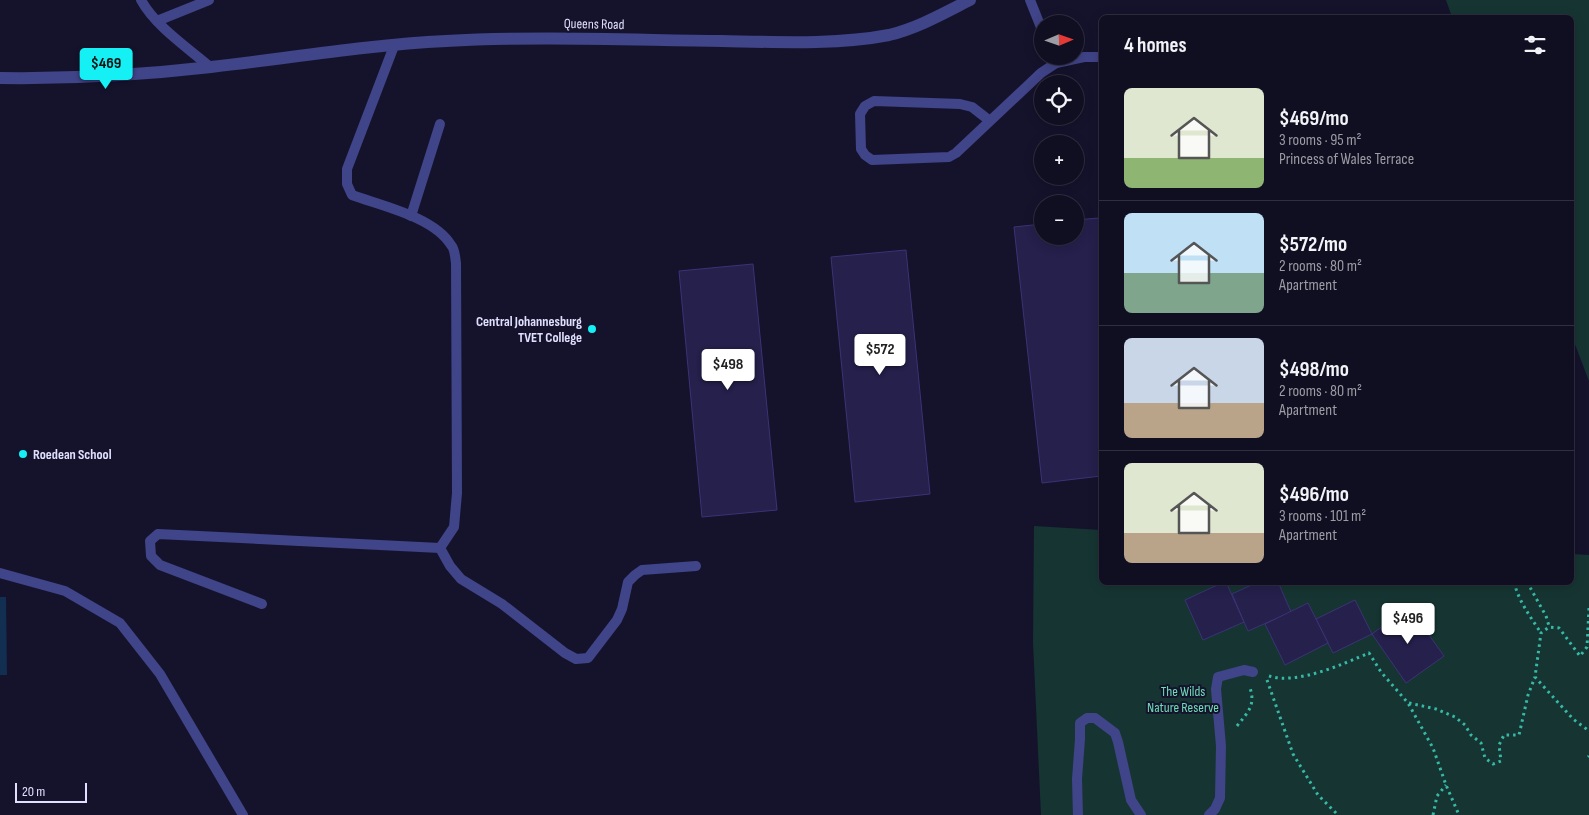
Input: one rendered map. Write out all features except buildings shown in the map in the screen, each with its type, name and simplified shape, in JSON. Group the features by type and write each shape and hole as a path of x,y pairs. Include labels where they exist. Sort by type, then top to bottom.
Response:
{"street":[{"name":"Queens Road","path":"0,78 120,76 210,67 327,51 446,41 566,38 770,42 871,38 892,34 916,26 970,0"}],"lane":[{"path":"141,0 157,21 210,67"},
{"path":"157,21 210,0"},
{"path":"1030,0 1036,15"},
{"path":"394,46 347,169 347,184 352,195 411,216 438,229 453,246 456,263 457,493 454,527 440,548"},
{"path":"1084,57 1099,57"},
{"path":"990,121 972,108 960,104 874,101 865,106 860,114 861,148 865,155 872,160 949,157 962,148 1049,65"},
{"path":"411,216 440,124"},
{"path":"262,604 160,565 151,556 150,541 158,534 440,548"},
{"path":"440,548 450,566 461,579 502,604 576,659 588,658 617,620 622,609 628,582 642,570 696,566"},
{"path":"0,573 65,591 120,623 160,674 243,815"},
{"path":"1209,815 1220,798 1221,752 1216,689 1218,677 1248,671"},
{"path":"1078,815 1077,779 1080,723 1087,718 1095,718 1115,733 1130,800 1141,815"}],"path":[{"path":"1408,703 1436,709 1455,717 1481,743 1486,758 1493,764 1501,761 1499,745 1504,735 1519,735 1528,695 1535,677 1541,633 1516,594 1514,585"},
{"path":"1529,585 1546,616 1549,626"},
{"path":"1549,626 1559,628 1580,656 1587,647 1589,608"},
{"path":"1541,633 1549,626"},
{"path":"1338,815 1318,795 1293,754 1265,675 1281,679 1308,674 1370,653 1381,672 1408,703 1433,748 1459,815"},
{"path":"1221,752 1229,743 1232,733 1249,712 1251,692 1248,671"},
{"path":"1535,677 1573,719 1589,731"},
{"path":"1432,815 1437,796 1446,785"}],"green space":[{"path":"1446,0 1589,0 1589,381 1574,342 1574,15 1451,15"},
{"name":"The Wilds Nature Reserve","path":"1034,526 1099,530 1099,585 1574,585 1574,554 1589,555 1589,815 1041,815 1033,642"}],"water":[{"path":"0,597 6,597 7,675 0,675"}],"place":[{"name":"Central Johannesburg TVET College","path":"592,329"},
{"name":"Roedean School","path":"23,454"}]}
